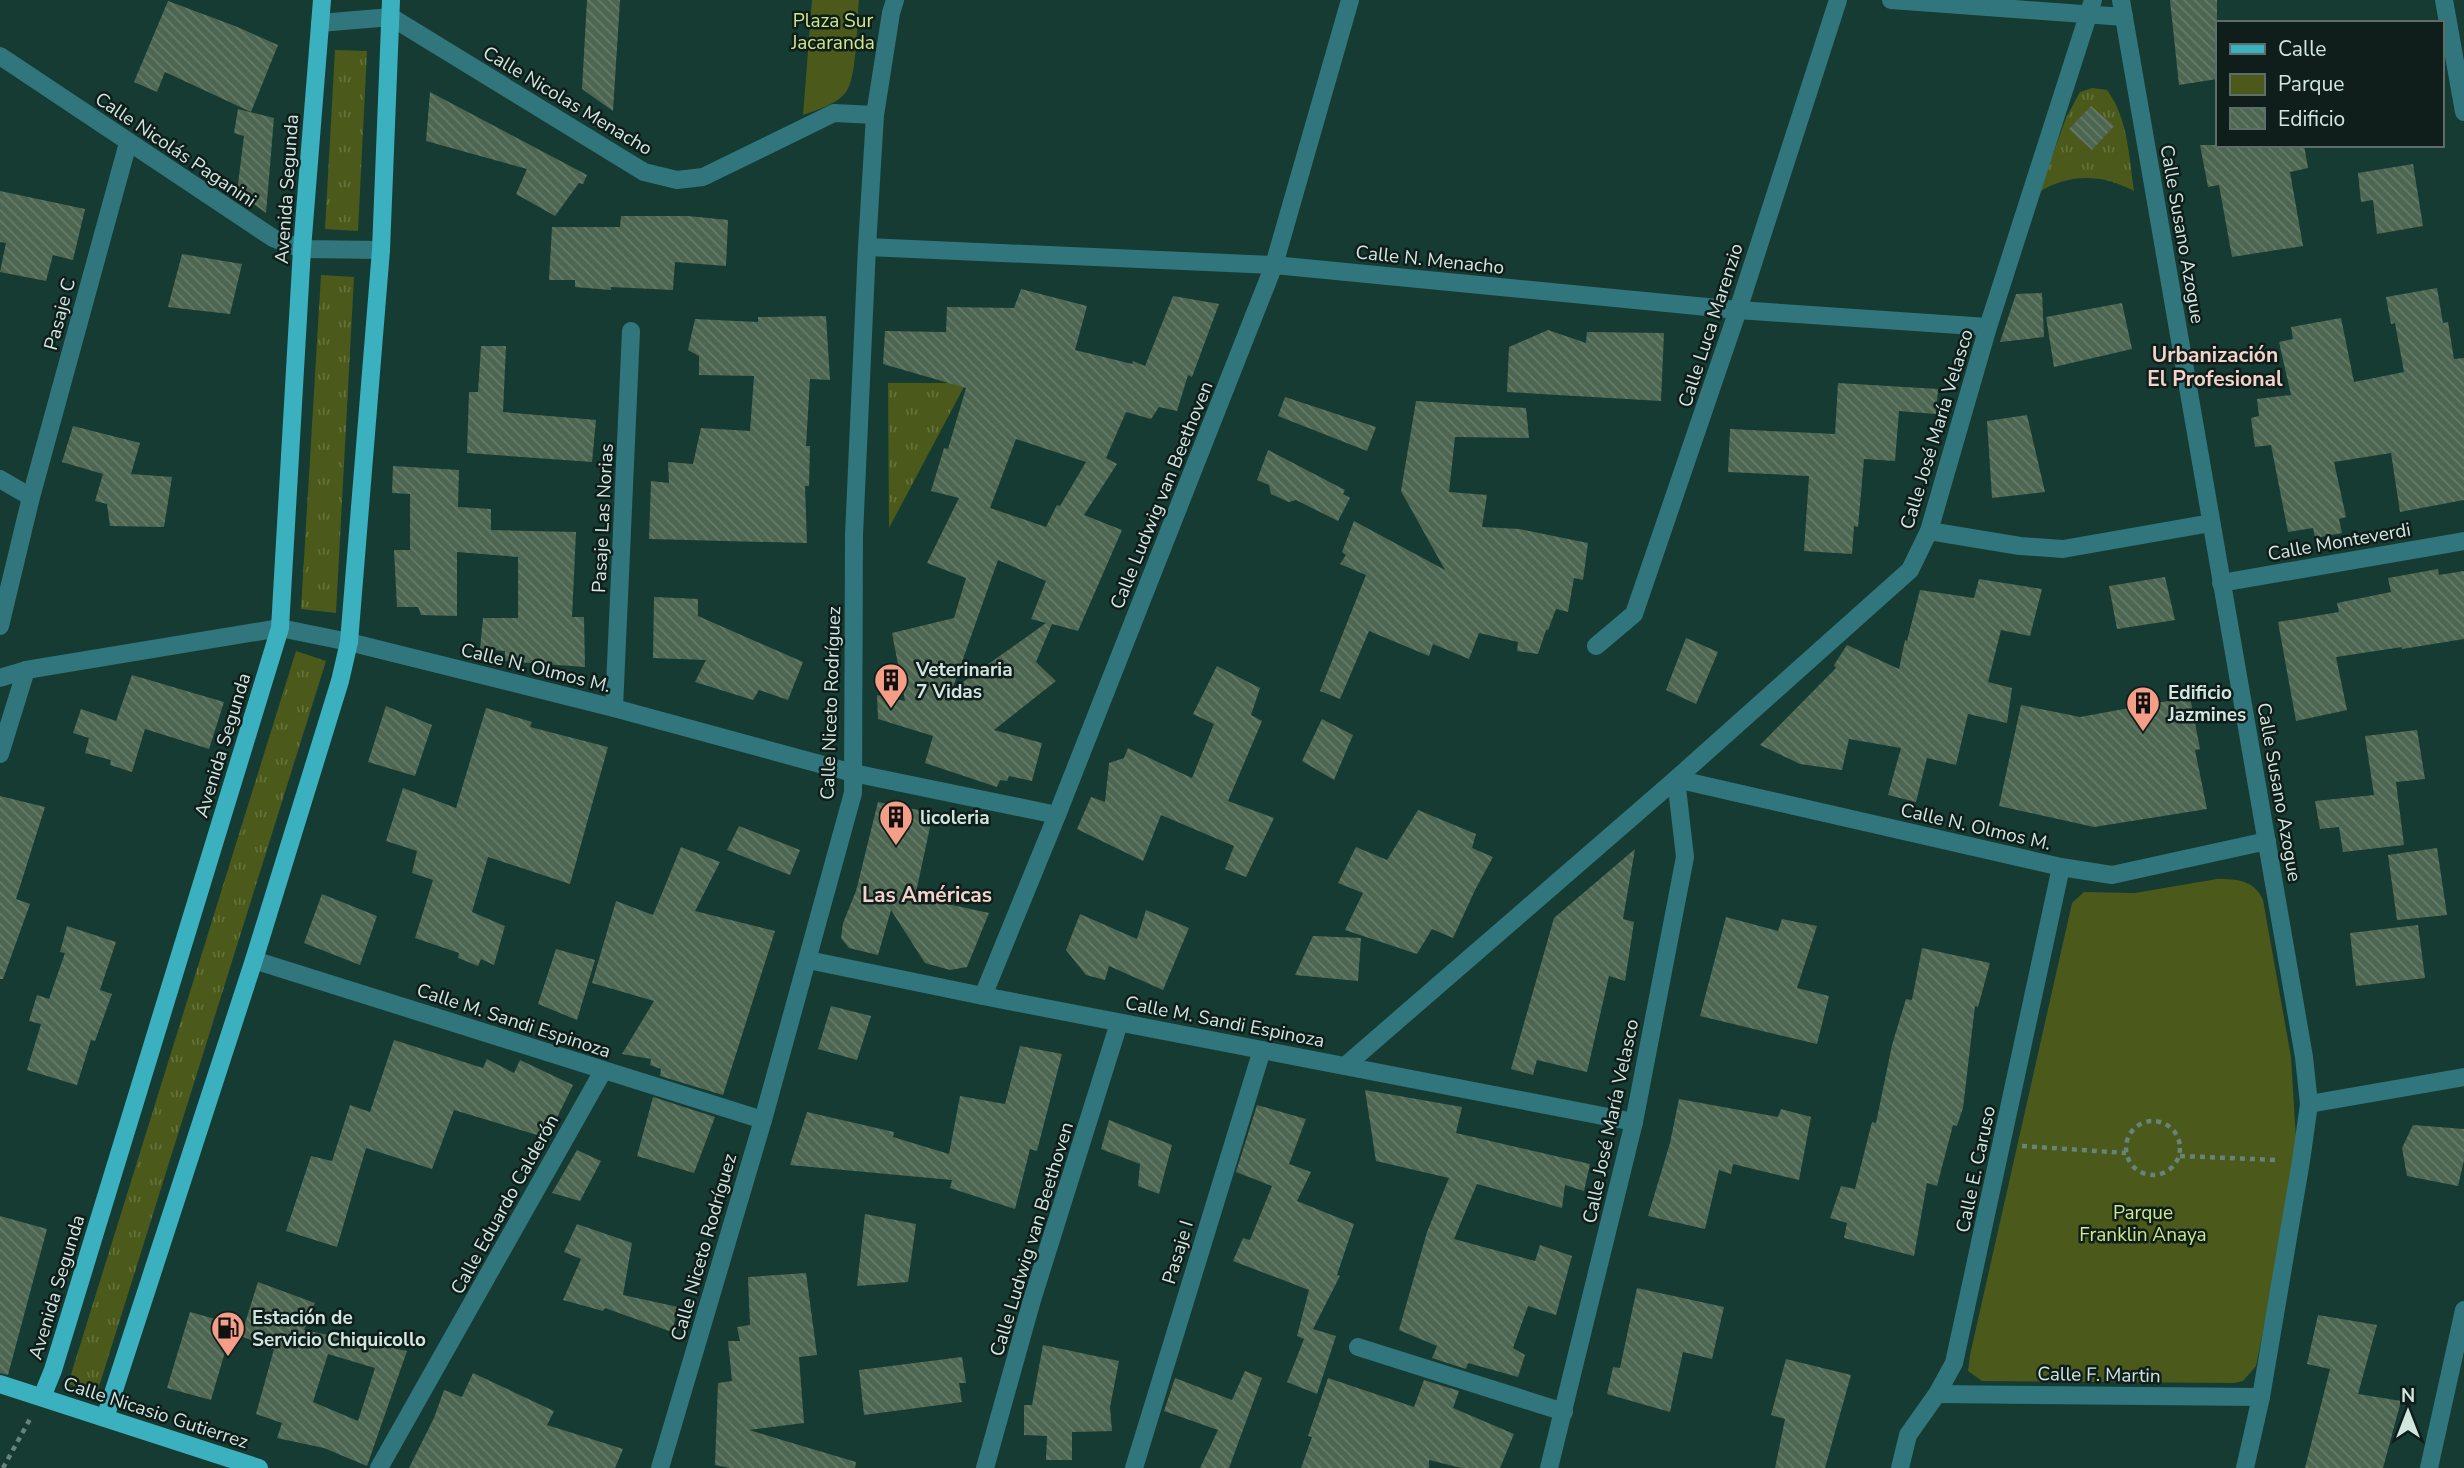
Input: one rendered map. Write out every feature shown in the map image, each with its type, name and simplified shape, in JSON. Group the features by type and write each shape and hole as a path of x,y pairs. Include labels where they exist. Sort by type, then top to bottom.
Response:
{"main road":[{"name":"Avenida Segunda","path":"42,1397 53,1370 280,628 302,249 322,0"},
{"path":"106,1418 254,960 340,681 349,642 381,250 391,8"},
{"name":"Calle Nicasio Gutierrez","path":"0,1384 258,1468"}],"street":[{"name":"Calle Niceto Rodríguez","path":"660,1468 763,1120 853,793 854,535 867,247 875,115 895,0"},
{"name":"Calle Ludwig van Beethoven","path":"983,996 1274,265 1350,0"},
{"name":"Calle Luca Marenzio","path":"1596,646 1634,614 1738,310 1838,0"},
{"path":"1891,0 2123,8"},
{"path":"2444,0 2464,112"},
{"path":"320,23 391,8"},
{"name":"Calle Nicolas Menacho","path":"391,8 643,172 677,180 703,177 834,113 875,115"},
{"name":"Calle José María Velasco","path":"1345,1066 1676,779 1910,570 1929,531 1988,327 2090,8"},
{"name":"Calle Susano Azogue","path":"2123,8 2304,1057 2309,1104 2261,1397 2245,1468"},
{"name":"Calle Nicolás Paganini","path":"0,56 272,238 302,249 381,250"},
{"name":"Pasaje C","path":"0,626 31,497 128,142"},
{"name":"Calle N. Menacho","path":"867,247 1274,265 1738,310 1988,327"},
{"name":"Pasaje Las Norias","path":"614,708 631,331"},
{"path":"0,479 31,497"},
{"path":"1929,531 2020,546 2063,549 2211,523"},
{"name":"Calle Monteverdi","path":"2221,583 2464,541"},
{"name":"Calle N. Olmos M.","path":"0,678 26,670 280,628 349,642 614,708 853,774 1057,815"},
{"path":"0,754 26,670"},
{"name":"Calle José María Velasco","path":"1549,1468 1634,1122 1685,857 1676,779"},
{"name":"Calle N. Olmos M.","path":"1676,779 2061,867 2112,875 2267,841"},
{"name":"Calle E. Caruso","path":"1900,1468 1908,1435 1937,1394 1954,1363 2061,867"},
{"name":"Calle M. Sandi Espinoza","path":"254,960 763,1120"},
{"name":"Calle M. Sandi Espinoza","path":"808,960 1634,1122"},
{"name":"Calle Ludwig van Beethoven","path":"985,1468 1032,1300 1119,1023"},
{"name":"Pasaje I","path":"1134,1468 1262,1050"},
{"name":"Calle Eduardo Calderón","path":"379,1468 603,1071"},
{"path":"2309,1104 2464,1077"},
{"path":"2429,1468 2464,1310"},
{"path":"1358,1347 1564,1412"},
{"name":"Calle F. Martin","path":"1937,1394 2261,1397"}],"path":[{"path":"2150,1121 2159,1122 2175,1131 2181,1147 2180,1156 2169,1171 2152,1176 2135,1169 2126,1153 2126,1144 2134,1129 2150,1121"},
{"path":"2002,1143 2126,1153"},
{"path":"2180,1156 2301,1161"},
{"path":"3,1468 42,1397"}],"green space":[{"name":"Plaza Sur Jacaranda","path":"812,0 859,0 856,48 850,85 846,92 832,103 803,115"},
{"path":"335,50 367,51 358,231 325,229"},
{"path":"2092,88 2107,90 2119,113 2126,138 2134,191 2110,181 2086,178 2062,181 2039,192 2066,118 2080,92"},
{"path":"321,275 354,277 336,613 301,609"},
{"path":"888,383 966,383 889,528"},
{"path":"296,651 326,661 97,1393 68,1384"},
{"name":"Parque Franklin Anaya","path":"2217,879 2244,882 2255,888 2263,900 2291,1057 2296,1139 2289,1205 2256,1366 2243,1381 2234,1383 1982,1381 1968,1371 1970,1355 2072,903 2084,892 2135,893"}],"building":[{"path":"587,0 620,0 613,111 582,89"},
{"path":"2170,0 2217,0 2216,79 2179,85"},
{"path":"168,1 278,45 251,112 165,72 157,92 134,82"},
{"path":"430,92 587,175 583,184 579,183 555,216 516,194 527,169 426,141"},
{"path":"2091,106 2114,126 2092,150 2069,129"},
{"path":"238,109 274,118 266,213 237,192 244,136 234,133"},
{"path":"2200,145 2304,147 2308,168 2290,172 2303,246 2232,257 2219,185 2208,187"},
{"path":"2413,164 2423,226 2377,234 2373,200 2361,202 2358,173"},
{"path":"0,191 85,209 73,260 53,255 46,281 0,272 6,243 0,242"},
{"path":"621,216 688,216 728,220 726,266 675,262 673,290 611,287 611,290 575,287 575,280 549,280 552,227 620,227"},
{"path":"182,254 242,264 230,314 168,307"},
{"path":"2437,288 2443,323 2448,322 2454,359 2464,358 2464,500 2400,512 2391,453 2334,462 2346,517 2339,519 2342,533 2315,538 2313,528 2288,532 2271,445 2255,447 2251,418 2259,416 2257,399 2291,395 2279,342 2293,339 2291,327 2341,318 2354,382 2404,372 2395,323 2391,324 2386,297"},
{"path":"1021,289 1087,306 1075,350 1132,364 1133,361 1145,366 1173,296 1219,304 1192,377 1188,375 1177,411 1159,407 1151,419 1126,412 1106,458 1117,464 1084,515 1122,530 1078,631 1052,624 1036,662 1056,681 994,730 1042,743 1032,781 1009,776 1007,781 1000,780 997,787 925,763 933,736 878,719 877,695 905,701 892,633 954,618 966,578 927,563 959,498 931,491 944,448 948,449 966,388 883,364 885,331 946,332 947,307 1014,308","holes":["1016,439 1086,462 1060,506 1057,505 1046,527 990,508","998,560 1046,581 1031,619 1046,623 952,690"]},
{"path":"2042,293 2044,337 2000,342 2016,294"},
{"path":"2122,303 2132,349 2054,367 2046,317"},
{"path":"826,316 830,380 810,379 806,446 810,446 809,486 805,486 807,543 649,539 651,481 669,483 668,462 693,464 701,428 750,431 754,376 699,375 699,356 688,350 695,319 758,322 758,317"},
{"path":"1548,330 1586,343 1587,332 1664,333 1661,401 1507,392 1509,347"},
{"path":"481,346 506,346 503,412 596,420 592,462 467,453 469,392 478,392"},
{"path":"1838,383 1938,389 1936,414 1899,411 1895,461 1864,459 1858,527 1854,526 1852,554 1804,551 1809,476 1728,472 1730,429 1835,434"},
{"path":"1285,397 1376,427 1367,451 1278,416"},
{"path":"1416,401 1526,408 1529,438 1455,437 1449,492 1487,495 1482,527 1519,529 1588,543 1583,580 1574,578 1568,612 1556,609 1538,654 1517,651 1518,642 1479,633 1469,659 1433,644 1429,656 1369,631 1340,699 1320,691 1366,575 1340,564 1346,555 1342,552 1354,521 1445,570 1401,491"},
{"path":"2027,415 2045,492 1992,498 1987,421"},
{"path":"73,426 140,443 131,474 172,477 164,527 110,526 107,504 95,501 103,474 62,462"},
{"path":"1268,450 1345,490 1343,494 1350,498 1338,521 1296,500 1289,502 1271,494 1269,485 1257,480"},
{"path":"393,466 459,470 458,507 491,509 491,530 576,532 572,617 584,617 585,667 505,661 505,651 480,649 483,618 518,618 518,557 457,552 457,616 421,615 418,607 397,607 394,550 410,550 410,494 392,493"},
{"path":"2438,569 2439,575 2464,571 2464,639 2336,657 2347,710 2296,721 2278,622 2339,612 2337,603 2391,592 2388,578"},
{"path":"2165,577 2175,620 2117,629 2109,586"},
{"path":"1979,579 2042,589 2030,636 2001,630 1988,682 2012,688 2007,723 1968,714 1956,765 1927,758 1916,802 1888,795 1901,748 1849,739 1842,770 1800,764 1760,745 1836,668 1834,665 1847,645 1899,669 1920,590 1974,598"},
{"path":"654,597 698,599 698,616 803,662 788,700 759,690 753,700 695,682 706,660 653,658"},
{"path":"1686,638 1718,652 1696,704 1666,690"},
{"path":"1217,666 1260,688 1251,715 1262,721 1228,801 1274,818 1246,877 1225,869 1234,846 1161,815 1143,861 1077,829 1091,797 1105,802 1109,763 1124,758 1128,748 1192,778 1214,724 1193,714"},
{"path":"132,675 224,702 209,749 145,729 132,772 110,765 111,760 85,753 89,738 73,733 81,709 116,721"},
{"path":"2190,697 2200,749 2195,750 2207,809 2094,827 1999,806 2021,705 2080,717"},
{"path":"386,706 432,725 415,776 368,762"},
{"path":"486,708 532,722 530,727 608,747 570,884 488,857 472,912 505,926 494,965 481,959 478,966 458,958 459,953 415,938 433,880 412,873 417,851 386,841 403,788 456,808"},
{"path":"1322,719 1353,735 1334,780 1302,761"},
{"path":"2417,730 2425,779 2396,782 2404,845 2343,852 2339,827 2320,829 2315,801 2374,795 2365,736"},
{"path":"0,796 45,807 16,899 30,904 3,979 0,979"},
{"path":"878,802 933,813 915,897 989,913 967,967 950,970 925,963 891,910 878,955 849,948 841,938 843,923 856,891"},
{"path":"1418,810 1476,834 1472,848 1493,857 1453,938 1432,929 1417,954 1345,930 1363,893 1338,883 1356,847 1387,860"},
{"path":"739,826 800,850 790,875 727,850"},
{"path":"681,847 720,862 695,911 775,931 723,1095 660,1076 661,1069 650,1065 651,1059 622,1054 654,1001 592,983 616,901 653,915"},
{"path":"2437,848 2447,915 2397,920 2388,855"},
{"path":"1635,849 1623,919 1634,922 1625,981 1609,976 1587,1072 1537,1060 1533,1075 1511,1069 1554,918"},
{"path":"322,894 377,916 360,965 304,943"},
{"path":"1146,910 1189,928 1163,990 1109,966 1105,980 1086,975 1066,950 1080,914 1137,939"},
{"path":"1726,917 1778,931 1782,919 1817,926 1797,988 1829,996 1817,1044 1700,1016"},
{"path":"2418,925 2425,978 2356,986 2350,933"},
{"path":"67,926 116,942 100,990 112,994 95,1041 91,1040 77,1085 27,1070 41,1024 29,1021 37,995 49,999 65,953 60,952"},
{"path":"1313,936 1361,938 1358,981 1295,975"},
{"path":"1922,948 1990,963 1978,1007 1975,1006 1963,1108 1957,1126 1953,1125 1937,1186 1927,1183 1914,1256 1844,1238 1847,1223 1830,1218 1841,1186 1855,1189 1872,1122 1876,1123 1892,1045 1906,999 1912,1000"},
{"path":"556,949 595,960 577,1020 538,1004"},
{"path":"831,1006 871,1016 857,1060 818,1049"},
{"path":"394,1040 483,1068 487,1059 514,1073 520,1060 573,1085 547,1138 454,1110 432,1169 366,1148 337,1247 286,1231 311,1156 332,1161 350,1105 370,1112"},
{"path":"1020,1046 1062,1054 1037,1151 1030,1149 1015,1209 950,1188 952,1180 790,1165 807,1112 894,1132 893,1137 949,1154 960,1096 1005,1104"},
{"path":"1365,1090 1462,1107 1456,1133 1590,1164 1584,1191 1565,1185 1562,1208 1477,1184 1454,1239 1535,1261 1540,1245 1572,1256 1556,1315 1528,1306 1513,1348 1525,1355 1518,1377 1468,1363 1466,1369 1432,1358 1437,1346 1399,1330 1427,1232 1449,1178 1376,1161"},
{"path":"653,1097 715,1117 694,1173 637,1156"},
{"path":"1679,1099 1778,1117 1781,1109 1811,1117 1799,1180 1733,1164 1731,1174 1719,1170 1705,1229 1648,1216 1670,1143"},
{"path":"1257,1105 1306,1119 1289,1164 1311,1172 1297,1201 1354,1224 1337,1275 1340,1276 1313,1329 1336,1336 1317,1394 1287,1382 1304,1339 1297,1336 1309,1290 1233,1261 1243,1238 1250,1240 1272,1186 1236,1172"},
{"path":"1109,1120 1172,1145 1159,1194 1138,1186 1140,1164 1101,1149"},
{"path":"2413,1125 2464,1129 2464,1160 2458,1186 2407,1176 2402,1148"},
{"path":"577,1150 601,1161 580,1201 552,1193"},
{"path":"865,1214 916,1224 908,1282 857,1286"},
{"path":"0,1216 47,1229 8,1375 0,1373"},
{"path":"577,1224 632,1243 623,1295 678,1307 672,1332 605,1308 603,1311 563,1300 581,1259 564,1252"},
{"path":"806,1273 817,1355 799,1357 804,1423 749,1430 856,1462 855,1468 730,1468 715,1465 718,1383 732,1381 728,1341 740,1341 737,1327 750,1325 748,1277"},
{"path":"258,1282 315,1303 304,1330 407,1351 367,1466 324,1448 277,1438 282,1423 256,1414 274,1349 241,1336","holes":["328,1354 375,1368 358,1421 313,1402"]},
{"path":"1637,1288 1724,1307 1712,1359 1683,1352 1670,1412 1607,1394 1613,1367 1620,1368"},
{"path":"190,1312 233,1324 211,1400 167,1388"},
{"path":"2318,1315 2377,1325 2358,1394 2401,1401 2383,1468 2305,1468 2330,1369 2307,1364"},
{"path":"1043,1345 1119,1361 1110,1407 1112,1431 1072,1432 1072,1460 1046,1460 1047,1436 1024,1435 1024,1405 1032,1405"},
{"path":"962,1357 966,1383 959,1383 962,1402 864,1415 859,1370"},
{"path":"1786,1359 1851,1375 1825,1468 1775,1468 1785,1419 1771,1415"},
{"path":"1245,1371 1262,1378 1229,1468 1200,1468 1218,1430 1164,1411 1175,1378 1232,1400"},
{"path":"473,1373 554,1411 547,1425 623,1449 615,1468 409,1468 434,1418 444,1390 462,1397"},
{"path":"1328,1378 1414,1407 1424,1380 1459,1391 1453,1408 1514,1434 1500,1468 1461,1468 1429,1460 1429,1468 1301,1468 1312,1437 1308,1436"}],"place":[{"name":"Veterinaria 7 Vidas","path":"891,710"},
{"name":"Edificio Jazmines","path":"2143,733"},
{"name":"licoleria","path":"896,847"},
{"name":"Estación de Servicio Chiquicollo","path":"228,1358"}],"district":[{"name":"Urbanización El Profesional","path":"2215,367"},
{"name":"Las Américas","path":"927,895"}]}
